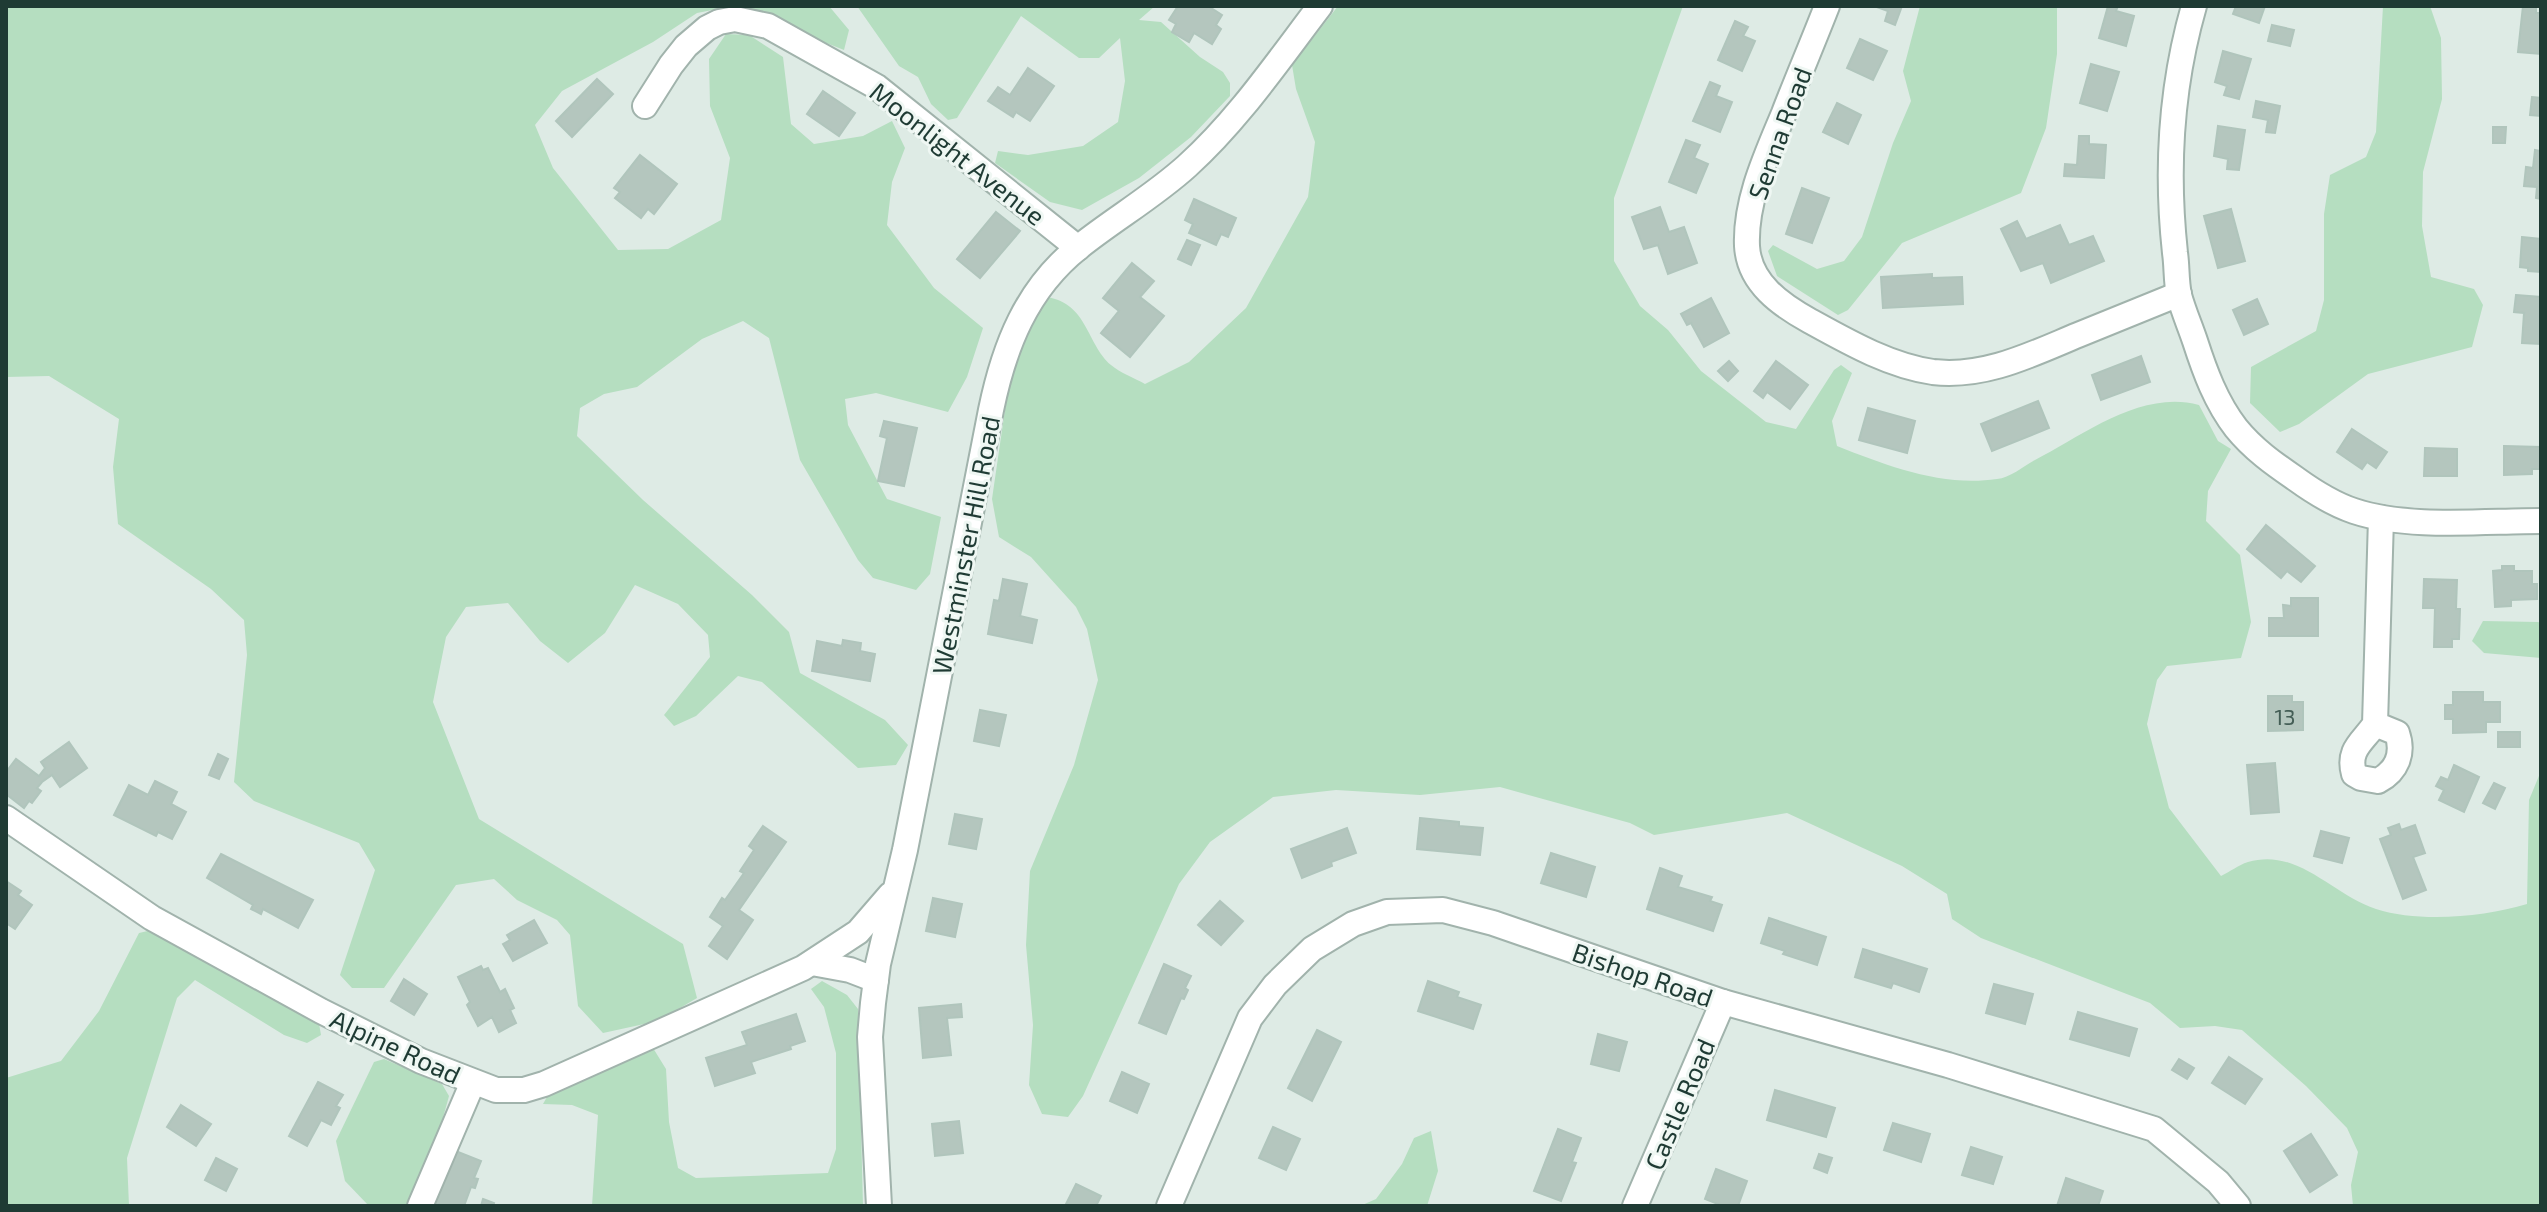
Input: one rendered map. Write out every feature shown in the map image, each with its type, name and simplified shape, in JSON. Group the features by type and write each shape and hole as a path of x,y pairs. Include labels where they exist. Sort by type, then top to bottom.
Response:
{"street":[{"name":"Westminster Hill Road","path":"879,1206 870,1037 876,980 999,373 1020,317 1033,295 1055,269 1188,165 1243,107 1320,6"},
{"name":"Senna Road","path":"1827,6 1766,156 1748,228 1747,254 1752,268 1770,294 1783,305 1878,355 1914,368 1954,372 2015,361 2179,294"},
{"path":"2194,6 2186,34 2172,133 2171,192 2179,294 2214,394 2247,441 2275,465 2319,495 2351,510 2412,522 2541,521"},
{"name":"Moonlight Avenue","path":"645,106 686,46 707,28 735,19 768,26 877,87 1078,248"},
{"path":"2375,724 2381,518"},
{"name":"Alpine Road","path":"6,818 152,918 333,1017 421,1061 488,1088 513,1091 544,1084 812,963 867,923 896,887"},
{"name":"Bishop Road","path":"1169,1206 1250,1018 1275,985 1312,949 1353,924 1387,912 1443,910 1493,923 1723,1002 1948,1065 2154,1129 2218,1182 2238,1206"},
{"path":"812,963 850,970 876,980"},
{"name":"Castle Road","path":"1635,1206 1723,1002"},
{"path":"420,1206 473,1082"}],"green space":[{"path":"6,6 733,6 697,13 653,42 562,91 535,125 553,168 618,250 668,249 721,220 730,158 710,106 709,59 726,34 749,35 783,57 791,124 814,144 863,136 892,121 905,148 892,182 887,225 934,288 983,328 967,377 948,412 876,393 845,399 848,425 887,499 941,517 930,574 916,590 873,578 858,560 800,460 769,338 743,321 702,339 637,387 604,394 580,408 577,436 789,632 800,673 885,720 908,745 896,765 858,768 762,682 738,676 696,716 674,726 664,715 710,657 708,635 678,604 635,585 605,633 568,663 540,641 508,603 466,607 446,637 433,702 479,819 683,944 697,998 658,1021 603,1033 578,1006 570,935 557,920 517,900 494,879 456,885 384,988 352,988 340,975 375,870 359,843 254,801 234,782 247,655 244,620 211,589 118,524 113,467 119,419 49,376 6,377"},
{"path":"733,6 829,6 849,30 844,50"},
{"path":"857,6 1155,6 1139,20 1161,22 1200,57 1223,72 1230,83 1230,96 1191,137 1139,178 1082,210 1050,202 995,163 998,151 1028,155 1083,146 1118,122 1125,81 1120,38 1099,58 1079,58 1021,16 957,118 948,120 931,104 918,77 899,66"},
{"path":"1338,6 1683,6 1614,198 1614,261 1640,306 1668,330 1701,371 1766,422 1796,429 1834,370 1841,365 1852,373 1832,421 1837,446 1915,473 1976,481 2007,476 2093,427 2135,409 2156,403 2199,405 2218,441 2231,449 2208,491 2206,521 2240,555 2251,622 2241,658 2167,666 2157,680 2147,724 2169,808 2221,876 2248,862 2266,859 2283,861 2376,909 2412,916 2452,917 2527,904 2529,800 2541,771 2541,1206 2353,1206 2351,1185 2358,1152 2347,1128 2306,1086 2242,1030 2215,1026 2180,1028 2150,1003 1981,938 1952,919 1947,894 1902,866 1787,813 1654,835 1630,823 1500,787 1420,795 1336,790 1273,797 1210,842 1179,884 1083,1096 1068,1117 1042,1114 1029,1085 1033,1025 1026,945 1030,871 1074,765 1098,680 1087,629 1076,607 1031,557 999,537 992,499 1009,382 1026,330 1047,297 1071,307 1111,365 1145,384 1189,362 1246,308 1308,197 1315,142 1296,89 1292,65"},
{"path":"1920,6 2057,6 2057,54 2046,128 2021,193 1902,243 1848,310 1838,315 1777,276 1768,251 1773,245 1817,269 1844,261 1862,237 1893,143 1911,101 1903,71"},
{"path":"2383,6 2430,6 2441,38 2442,99 2423,172 2422,226 2431,277 2474,289 2483,305 2472,347 2368,374 2299,424 2280,432 2250,403 2251,367 2316,331 2324,300 2324,214 2330,175 2366,157 2376,132"},
{"path":"2483,621 2541,623 2541,658 2484,653 2472,641"},
{"path":"152,930 318,1018 321,1035 307,1043 284,1035 195,980 177,998 127,1158 129,1206 6,1206 6,1078 61,1061 99,1011 139,933"},
{"path":"822,981 847,995 858,1009 863,1206 592,1206 598,1115 572,1105 543,1104 552,1088 653,1048 666,1069 669,1122 678,1168 696,1178 828,1173 836,1149 836,1053 824,1007 811,989"},
{"path":"384,1059 442,1084 449,1096 409,1206 369,1206 345,1181 336,1141 374,1062"},
{"path":"1431,1131 1438,1171 1427,1206 1360,1206 1376,1199 1402,1164 1414,1138"}],"building":[{"path":"1178,6 1208,6 1222,15 1216,25 1221,29 1212,44 1194,33 1189,42 1172,32 1176,24 1169,20"},
{"path":"1874,6 1902,6 1895,25 1885,21 1888,11"},
{"path":"2108,6 2118,6 2116,11 2134,16 2126,46 2099,38"},
{"path":"2236,6 2265,6 2259,23 2233,14"},
{"path":"2523,6 2536,6 2536,13 2541,13 2541,54 2518,52"},
{"path":"1735,21 1748,27 1743,36 1755,41 1742,71 1718,60"},
{"path":"2272,25 2294,30 2290,46 2268,41"},
{"path":"1860,39 1887,51 1873,80 1847,68"},
{"path":"2223,51 2251,59 2239,99 2224,95 2227,86 2215,82"},
{"path":"2091,64 2119,72 2107,111 2080,103"},
{"path":"1028,68 1054,86 1030,121 1016,112 1013,117 988,101 998,87 1010,95"},
{"path":"597,79 613,94 572,137 556,121"},
{"path":"1710,82 1720,86 1716,96 1732,102 1720,132 1693,121"},
{"path":"823,91 855,113 839,136 807,114"},
{"path":"2532,97 2541,98 2541,116 2530,115"},
{"path":"2256,101 2280,106 2275,133 2266,132 2268,120 2253,117"},
{"path":"1837,103 1861,115 1848,144 1823,132"},
{"path":"2218,126 2245,130 2239,170 2227,169 2228,159 2214,156"},
{"path":"2493,127 2506,127 2505,143 2493,143"},
{"path":"2079,136 2089,136 2089,144 2106,145 2104,178 2064,176 2065,164 2077,165"},
{"path":"1686,140 1700,145 1694,158 1708,164 1696,193 1669,182"},
{"path":"2535,150 2541,151 2541,199 2536,198 2537,187 2524,186 2526,167 2533,168"},
{"path":"640,155 677,184 654,214 648,209 641,218 615,198 620,192 614,188"},
{"path":"1802,188 1829,198 1812,243 1786,234"},
{"path":"1194,199 1236,218 1228,237 1221,234 1216,245 1189,233 1193,224 1185,220"},
{"path":"1660,207 1669,232 1684,227 1697,263 1668,274 1658,245 1644,249 1632,217"},
{"path":"2231,209 2245,261 2218,268 2204,216"},
{"path":"996,212 1020,231 980,278 957,259"},
{"path":"2017,221 2026,239 2060,225 2069,245 2093,236 2104,261 2051,283 2043,263 2021,271 2001,229"},
{"path":"2522,237 2541,239 2541,272 2520,267"},
{"path":"1187,240 1200,245 1191,265 1178,259"},
{"path":"1132,263 1154,281 1140,297 1164,316 1130,357 1101,333 1119,311 1103,298"},
{"path":"1932,274 1932,278 1962,277 1963,304 1883,308 1881,277"},
{"path":"2516,295 2541,297 2541,344 2522,343 2524,313 2514,312"},
{"path":"1711,298 1729,333 1704,347 1691,323 1687,325 1681,314"},
{"path":"2257,299 2268,324 2244,335 2233,310"},
{"path":"2141,356 2150,382 2101,400 2092,375"},
{"path":"1729,361 1738,371 1728,381 1718,371"},
{"path":"1776,361 1808,385 1790,409 1767,392 1763,398 1754,391"},
{"path":"2038,401 2049,428 1992,451 1981,424"},
{"path":"1868,408 1915,421 1907,453 1859,440"},
{"path":"884,421 917,428 904,486 878,481 887,438 880,436"},
{"path":"2352,429 2387,452 2376,468 2367,462 2362,469 2337,452"},
{"path":"2504,446 2541,447 2541,469 2532,469 2532,474 2504,475"},
{"path":"2425,448 2457,449 2457,476 2424,476"},
{"path":"2266,525 2315,566 2301,582 2287,571 2281,578 2247,549"},
{"path":"2502,566 2514,566 2514,571 2532,571 2532,584 2537,584 2537,599 2511,600 2511,606 2495,607 2493,571 2502,570"},
{"path":"1003,579 1027,584 1020,616 1037,620 1032,643 988,634 994,600 999,601"},
{"path":"2424,579 2457,580 2459,639 2452,639 2452,647 2434,647 2435,608 2423,608"},
{"path":"2291,598 2318,598 2318,636 2269,636 2269,618 2284,618 2283,605 2291,606"},
{"path":"843,640 861,643 860,651 875,654 870,681 812,671 817,641 842,646"},
{"path":"2453,692 2483,692 2483,702 2500,702 2500,722 2486,722 2486,732 2453,733 2453,719 2445,719 2445,705 2453,705"},
{"path":"2268,696 2292,696 2292,702 2303,702 2303,730 2268,731"},
{"path":"980,710 1006,715 999,746 974,741"},
{"path":"2498,732 2520,732 2520,747 2498,747"},
{"path":"69,742 87,768 60,787 52,775 42,782 37,788 41,791 24,808 6,794 6,772 16,759 39,776 45,768 41,762"},
{"path":"218,754 228,759 219,779 209,775"},
{"path":"2275,763 2279,812 2251,814 2247,765"},
{"path":"2454,765 2479,777 2464,812 2439,800 2444,790 2436,786 2441,777 2448,780"},
{"path":"155,781 177,792 171,804 186,812 172,839 158,832 156,836 114,815 129,785 148,795"},
{"path":"2494,783 2505,788 2495,809 2483,803"},
{"path":"955,814 982,819 976,849 949,844"},
{"path":"1420,818 1483,828 1480,855 1417,849"},
{"path":"2399,824 2401,830 2415,825 2425,853 2413,857 2426,890 2403,899 2380,839 2391,835 2388,828"},
{"path":"763,826 786,842 739,910 753,920 727,959 709,946 723,926 710,917 744,873 740,871 754,850 749,846"},
{"path":"1347,828 1356,853 1302,878 1291,849"},
{"path":"2321,831 2349,838 2342,863 2314,856"},
{"path":"1551,853 1595,867 1586,897 1541,883"},
{"path":"221,854 313,900 298,928 263,909 261,914 251,909 253,905 207,878"},
{"path":"1660,868 1682,876 1678,887 1712,897 1710,901 1722,905 1713,931 1647,909"},
{"path":"6,881 21,891 18,895 32,905 15,929 6,923"},
{"path":"933,898 962,904 955,937 926,931"},
{"path":"1220,901 1243,921 1221,945 1198,925"},
{"path":"1769,918 1826,937 1817,965 1761,943"},
{"path":"534,920 547,943 513,961 503,944 510,940 507,935"},
{"path":"1863,949 1927,969 1919,992 1893,983 1891,988 1855,977"},
{"path":"1164,964 1191,976 1185,988 1188,990 1184,999 1181,998 1166,1034 1139,1023"},
{"path":"481,966 483,970 488,968 500,992 505,989 514,1008 510,1010 516,1023 499,1032 492,1017 478,1026 458,977"},
{"path":"404,979 427,994 414,1015 391,1001"},
{"path":"1428,981 1459,992 1457,997 1481,1005 1473,1029 1418,1011"},
{"path":"1994,984 2033,994 2025,1024 1986,1013"},
{"path":"961,1004 962,1017 947,1018 951,1055 923,1058 919,1008"},
{"path":"2078,1012 2137,1029 2129,1056 2070,1039"},
{"path":"796,1014 805,1041 751,1062 755,1073 715,1086 706,1058 747,1045 742,1032"},
{"path":"1317,1030 1341,1042 1312,1101 1288,1088"},
{"path":"1598,1034 1627,1042 1619,1071 1591,1064"},
{"path":"2229,1057 2262,1079 2245,1104 2212,1083"},
{"path":"2179,1059 2194,1068 2187,1079 2172,1070"},
{"path":"1122,1072 1149,1084 1137,1113 1110,1101"},
{"path":"318,1082 343,1095 336,1106 340,1108 331,1125 321,1120 307,1146 289,1136"},
{"path":"1775,1090 1835,1108 1826,1137 1767,1120"},
{"path":"181,1105 211,1124 196,1146 167,1127"},
{"path":"959,1121 963,1153 935,1156 932,1124"},
{"path":"1893,1123 1930,1134 1921,1162 1884,1150"},
{"path":"1273,1127 1300,1139 1286,1170 1259,1158"},
{"path":"1558,1129 1581,1138 1572,1162 1576,1163 1561,1201 1534,1191"},
{"path":"2311,1134 2337,1175 2310,1192 2284,1151"},
{"path":"1971,1147 2002,1157 1993,1184 1962,1175"},
{"path":"453,1150 481,1161 474,1178 478,1179 475,1188 471,1187 464,1206 433,1206"},
{"path":"1819,1154 1832,1158 1827,1173 1814,1168"},
{"path":"216,1158 237,1169 226,1191 205,1180"},
{"path":"1716,1169 1747,1181 1738,1206 1723,1206 1705,1199"},
{"path":"2066,1178 2103,1191 2098,1206 2057,1206"},
{"path":"1076,1184 1101,1196 1096,1206 1065,1206"},
{"path":"483,1199 494,1203 493,1206 481,1206"}]}
